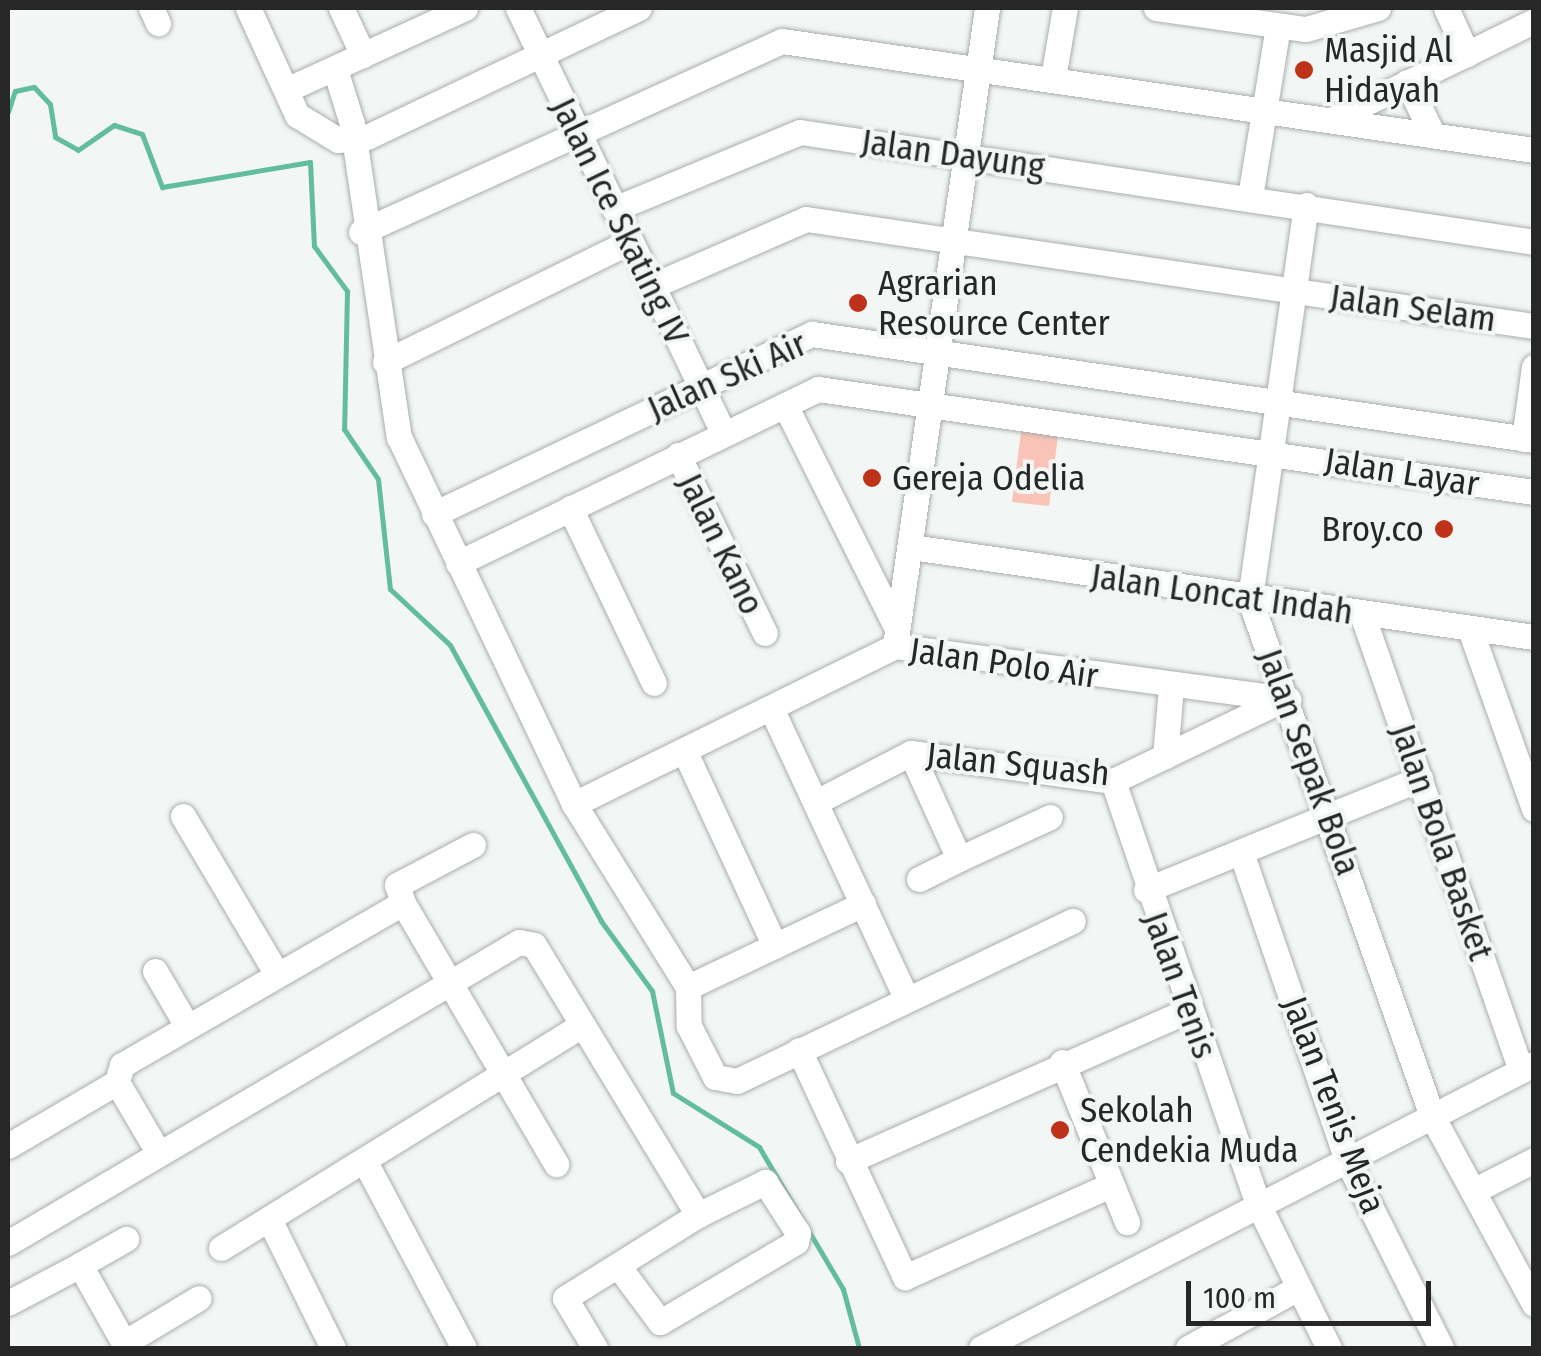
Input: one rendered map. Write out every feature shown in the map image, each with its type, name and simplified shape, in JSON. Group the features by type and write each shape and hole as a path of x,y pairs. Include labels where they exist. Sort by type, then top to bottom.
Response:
{"street":[{"path":"248,8 286,90 314,133 354,140 639,8"},
{"path":"341,8 363,55"},
{"path":"286,90 363,55 432,14 466,8"},
{"name":"Jalan Ice Skating IV","path":"518,8 724,434"},
{"path":"895,636 956,239 986,8"},
{"path":"1053,78 1065,8"},
{"path":"1156,8 1278,26 1371,9"},
{"path":"1446,8 1467,54"},
{"path":"1250,197 1278,26"},
{"path":"1335,118 1527,28"},
{"path":"362,232 782,41 1335,118 1534,150"},
{"path":"335,69 354,140 362,232 399,437 574,804 688,987 696,1048 723,1083 1073,921"},
{"path":"1407,82 1432,133"},
{"name":"Jalan Dayung","path":"614,209 779,134 966,155 1534,242"},
{"name":"Jalan Sepak Bola","path":"1306,206 1250,600 1281,701 1329,812 1432,1116 1534,1304"},
{"name":"Jalan Selam","path":"652,286 792,219 956,239 1534,326"},
{"path":"385,362 630,242"},
{"name":"Jalan Ski Air","path":"434,514 812,334 1278,400"},
{"path":"1529,440 1534,366"},
{"name":"Jalan Ski Air","path":"458,564 818,390 930,402 1270,452"},
{"name":"Jalan Layar","path":"1278,400 1529,440"},
{"path":"785,404 895,636"},
{"name":"Jalan Layar","path":"1270,452 1534,492"},
{"name":"Jalan Kano","path":"678,456 764,633"},
{"path":"570,508 654,683"},
{"name":"Jalan Loncat Indah","path":"911,547 1250,600 1534,637"},
{"name":"Jalan Bola Basket","path":"1362,614 1527,1067"},
{"path":"1470,629 1534,810"},
{"name":"Jalan Polo Air","path":"574,804 770,708 895,636 1171,688 1281,701"},
{"path":"1165,756 1171,688"},
{"name":"Jalan Squash","path":"816,802 911,752 1113,781 1281,701"},
{"path":"770,708 905,996"},
{"path":"684,750 775,946"},
{"path":"911,752 959,859"},
{"path":"1146,890 1242,856 1329,812 1420,779"},
{"name":"Jalan Tenis","path":"1113,781 1146,890 1258,1204 1330,1348"},
{"path":"184,816 277,974"},
{"path":"919,879 1050,817"},
{"path":"473,845 397,885 556,1164"},
{"name":"Jalan Tenis Meja","path":"1242,856 1347,1160 1441,1348"},
{"path":"158,1152 118,1082 122,1065 404,903"},
{"path":"688,987 864,904"},
{"path":"8,1243 450,982 528,942 698,1215"},
{"path":"155,971 187,1026"},
{"path":"848,1161 1191,1016"},
{"path":"221,1248 581,1026"},
{"path":"799,1050 897,1267 914,1279 1111,1186"},
{"path":"982,1348 1527,1067"},
{"path":"1061,1069 1127,1222"},
{"path":"8,1146 118,1082"},
{"path":"364,1160 464,1348"},
{"path":"1473,1190 1534,1160"},
{"path":"595,1348 565,1298 759,1180 771,1186 796,1242 660,1322 618,1266"},
{"path":"269,1219 332,1348"},
{"path":"8,1303 126,1239"},
{"path":"80,1264 122,1347 199,1298"},
{"path":"1188,1348 1298,1288"}],"shaded area":[{"path":"1022,424 1059,428 1049,506 1012,502"}],"waterway":[{"path":"8,112 15,91 34,87 50,104 55,137 78,150 114,125 142,134 162,187 310,162 314,246 347,291 344,429 378,479 390,589 450,645 601,921 652,991 673,1093 759,1147 843,1289 859,1348"}],"place":[{"name":"Masjid Al Hidayah","path":"1304,70"},
{"name":"Agrarian Resource Center","path":"858,303"},
{"name":"Gereja Odelia","path":"872,478"},
{"name":"Broy.co","path":"1444,529"},
{"name":"Sekolah Cendekia Muda","path":"1060,1130"}]}
